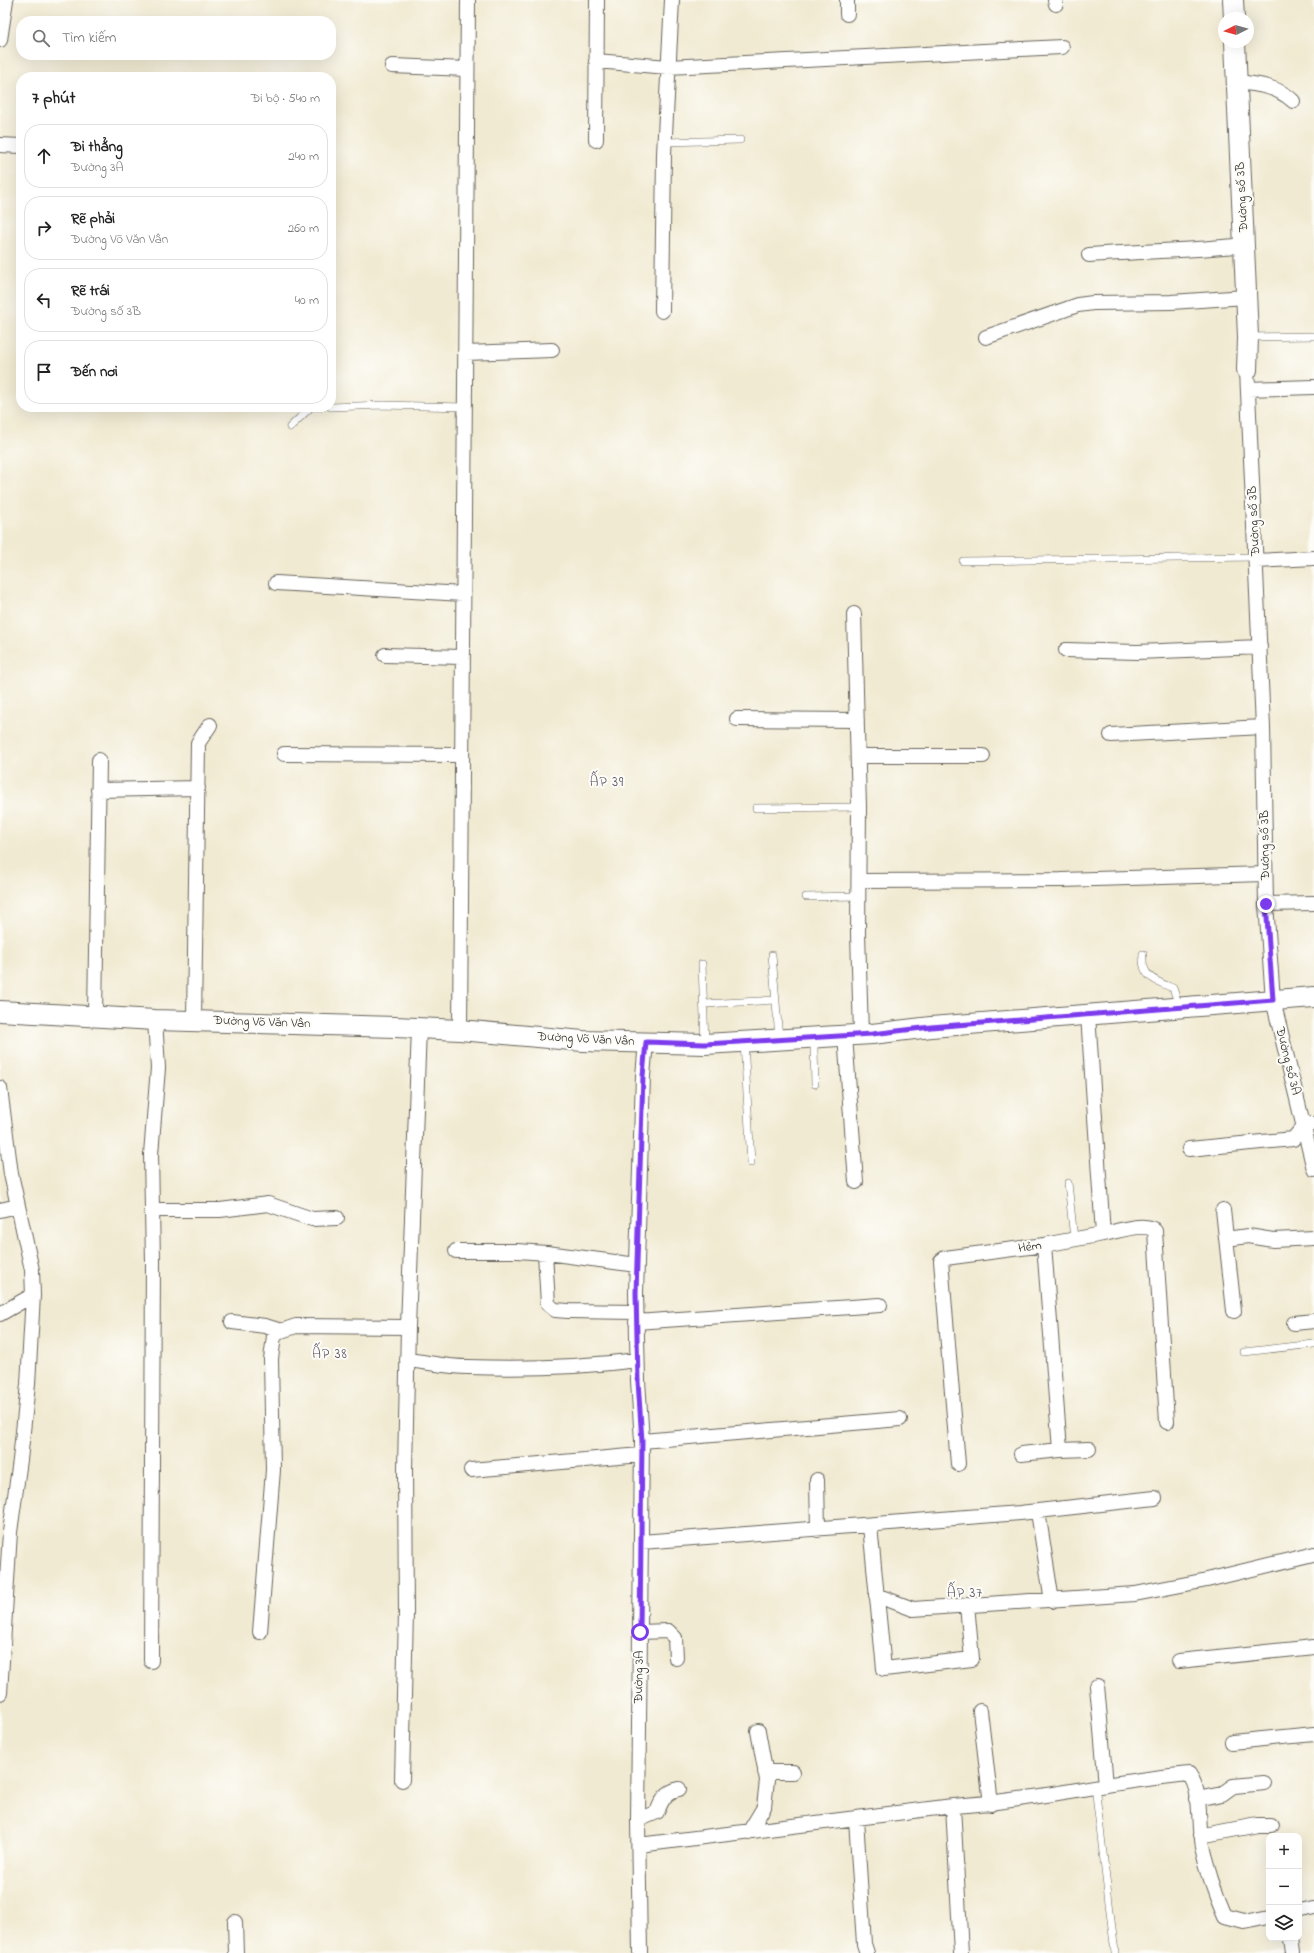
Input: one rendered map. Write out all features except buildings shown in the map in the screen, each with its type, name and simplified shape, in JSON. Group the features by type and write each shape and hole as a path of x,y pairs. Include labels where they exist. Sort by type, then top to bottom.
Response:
{"street":[{"path":"0,40 6,0"},
{"path":"460,1030 468,0"},
{"path":"596,140 598,0"},
{"path":"662,311 665,142 672,0"},
{"path":"1232,0 1233,12"},
{"path":"596,61 668,67 1062,47"},
{"name":"Đường số 3B","path":"1235,48 1263,727 1266,904 1273,1000"},
{"path":"392,66 467,69"},
{"path":"1236,82 1262,84 1285,93 1293,100"},
{"path":"0,145 16,146"},
{"path":"1089,255 1140,251 1197,250 1244,245"},
{"path":"986,337 1078,305 1093,303 1171,302 1246,297"},
{"path":"465,353 552,350"},
{"path":"1248,379 1314,387"},
{"path":"1256,559 1314,558"},
{"path":"276,583 463,594"},
{"path":"854,614 859,807 859,881 853,1035 856,1182"},
{"path":"1066,650 1137,652 1260,647"},
{"path":"385,655 462,657"},
{"path":"737,719 857,720"},
{"path":"194,1020 198,743 210,725"},
{"path":"1111,735 1263,727"},
{"path":"284,754 462,755"},
{"path":"858,756 983,756"},
{"path":"96,1016 99,760"},
{"path":"98,790 198,788"},
{"path":"859,881 1061,880 1265,874"},
{"path":"1266,904 1314,903"},
{"name":"Đường Võ Văn Vân","path":"0,1011 155,1020 194,1020 460,1030 583,1041 705,1044 853,1035 1314,997"},
{"name":"Đường số 3A","path":"1273,1000 1309,1124 1314,1169"},
{"path":"1088,1015 1103,1234"},
{"path":"151,1662 151,1154 158,1068 155,1020"},
{"path":"402,1780 406,1619 405,1469 407,1360 419,1028"},
{"name":"Đường 3A","path":"640,1953 638,1820 642,1448 636,1317 643,1076 646,1042"},
{"path":"0,1088 11,1174 32,1270 33,1295 28,1384 20,1460 10,1532 0,1693"},
{"path":"1189,1149 1293,1139 1309,1124"},
{"path":"152,1210 220,1210 268,1204 312,1219 337,1218"},
{"path":"0,1210 18,1206"},
{"path":"1222,1210 1234,1311"},
{"name":"Hẻm","path":"958,1464 941,1262 945,1258 1044,1246 1145,1226 1152,1228 1155,1231 1167,1422"},
{"path":"1226,1239 1248,1236 1273,1240 1314,1238"},
{"path":"1044,1246 1060,1450"},
{"path":"456,1251 517,1251 545,1253 637,1265"},
{"path":"545,1253 548,1304 552,1308 568,1311 636,1317 880,1305"},
{"path":"0,1314 33,1295"},
{"path":"1294,1323 1314,1321"},
{"path":"232,1322 265,1326 281,1331"},
{"path":"260,1632 273,1470 271,1358 274,1336 281,1331 296,1326 408,1327"},
{"path":"407,1360 467,1367 559,1366 637,1360"},
{"path":"471,1470 559,1461 642,1448 900,1419"},
{"path":"1021,1454 1089,1449"},
{"path":"817,1480 818,1530"},
{"path":"641,1542 818,1530 1038,1512 1155,1498"},
{"path":"1038,1512 1052,1601"},
{"path":"870,1526 884,1669 972,1659 967,1605"},
{"path":"876,1595 913,1609 1052,1601 1135,1594 1207,1580 1314,1554"},
{"path":"640,1632 668,1631 675,1638 676,1658"},
{"path":"1179,1660 1314,1647"},
{"path":"1097,1686 1101,1786"},
{"path":"980,1712 991,1804"},
{"path":"749,1832 764,1807 767,1780 758,1731"},
{"path":"1232,1742 1314,1734"},
{"path":"765,1772 793,1772"},
{"path":"639,1845 954,1806 991,1804 1101,1786 1189,1774 1196,1783 1200,1836 1212,1887 1225,1916 1244,1921 1266,1917"},
{"path":"1197,1798 1222,1794 1233,1786 1264,1783"},
{"path":"638,1820 657,1812 662,1798 672,1791 679,1789"},
{"path":"954,1806 961,1953"},
{"path":"856,1819 864,1944 867,1953"},
{"path":"1200,1836 1235,1829 1272,1825"},
{"path":"1302,1909 1314,1907"},
{"path":"235,1922 236,1953"},
{"path":"1289,1941 1291,1953"}],"lane":[{"path":"665,142 740,140"},
{"path":"1248,336 1314,336"},
{"path":"336,407 383,405 464,407"},
{"path":"290,426 305,412"},
{"path":"962,561 1256,559"},
{"path":"756,808 859,807"},
{"path":"806,897 858,896"},
{"path":"1143,954 1142,966 1148,975 1151,979 1173,988 1179,1008"},
{"path":"772,955 779,1040"},
{"path":"702,964 705,1044"},
{"path":"704,1004 776,1000"},
{"path":"815,1084 814,1049 816,1037"},
{"path":"744,1042 751,1163"},
{"path":"1068,1183 1074,1239"},
{"path":"1244,1352 1314,1344"},
{"path":"1101,1786 1115,1953"}],"district":[{"name":"ẤP 39","path":"607,782"},
{"name":"ẤP 38","path":"330,1354"},
{"name":"ẤP 37","path":"965,1593"}],"route":[{"path":"640,1632 642,1441 638,1381 636,1293 638,1191 646,1042 705,1044 872,1034 931,1027 1139,1012 1273,1000 1266,904"}]}
